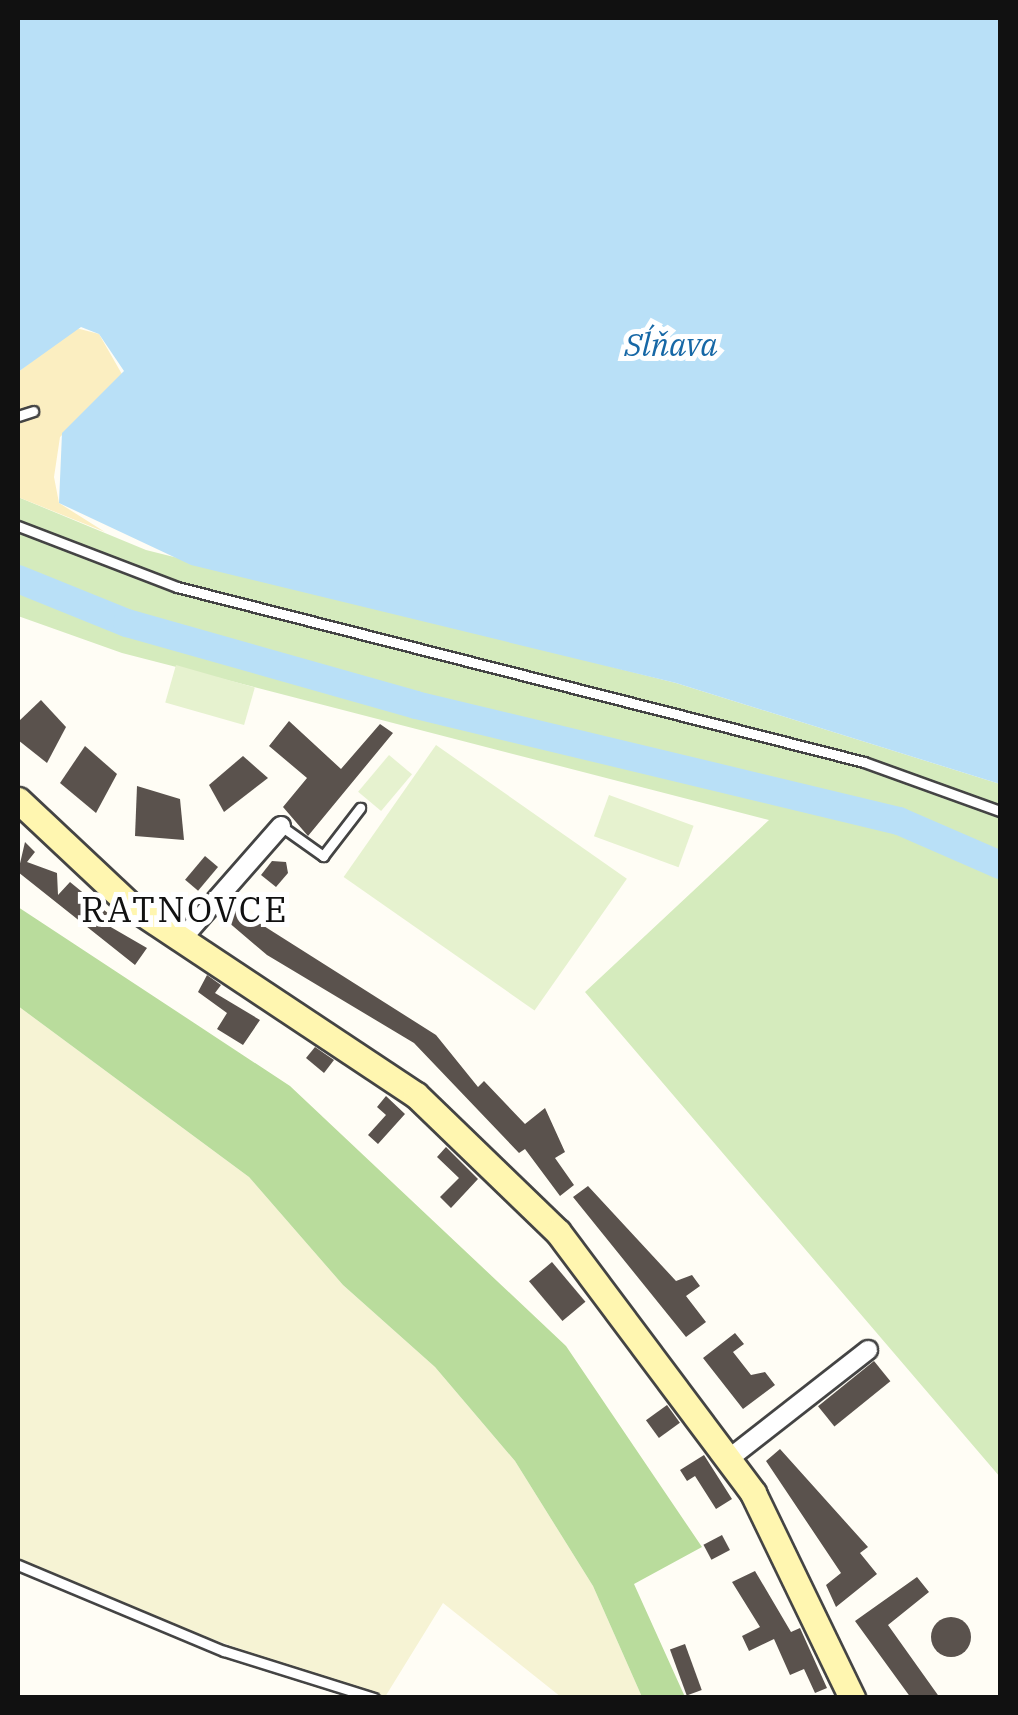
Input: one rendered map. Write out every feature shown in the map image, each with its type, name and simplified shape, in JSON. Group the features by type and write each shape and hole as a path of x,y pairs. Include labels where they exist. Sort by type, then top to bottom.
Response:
{"main road":[{"path":"18,800 180,941 362,1056 465,1137 558,1232 730,1457 852,1698"}],"street":[{"path":"180,941 281,826"},
{"path":"730,1457 868,1350"}],"lane":[{"path":"18,416 33,411"},
{"path":"18,526 177,586 864,762 1000,811"},
{"path":"281,826 323,856 360,808"},
{"path":"18,1565 224,1652 374,1698"}],"shaded area":[{"path":"18,1006 249,1177 343,1285 435,1367 515,1461 593,1586 642,1697 561,1697 443,1603 385,1697 373,1697 18,1569"}],"green space":[{"path":"18,497 146,550 676,683 1000,784 1000,1477 585,992 769,820 122,653 18,616"},
{"path":"176,665 255,688 244,725 165,702"},
{"path":"436,745 627,879 535,1011 344,877"},
{"path":"389,755 412,774 381,811 358,792"},
{"path":"609,795 694,826 679,867 594,836"},
{"path":"18,907 290,1086 566,1346 702,1547 634,1584 685,1697 642,1697 593,1586 515,1461 435,1367 343,1285 249,1177 18,1006"}],"sand":[{"path":"76,328 99,334 123,376 60,437 54,477 59,503 105,532 18,497 18,372"}],"water":[{"name":"Sĺňava","path":"18,18 1000,18 1000,784 676,683 191,565 59,503 62,433 124,371 99,334 81,327 18,372"}],"building":[{"path":"41,700 66,727 47,763 18,740 18,722"},
{"path":"289,721 341,769 380,724 393,733 308,836 283,807 307,778 269,746"},
{"path":"85,746 117,774 96,813 60,783"},
{"path":"243,756 268,778 224,812 209,785"},
{"path":"137,786 180,799 184,840 135,836"},
{"path":"25,842 35,852 27,862 57,873 58,895 70,882 115,919 109,926 147,948 135,965 18,872"},
{"path":"205,856 218,867 198,891 185,880"},
{"path":"272,861 286,862 288,873 276,887 261,875"},
{"path":"237,909 436,1035 478,1087 484,1081 525,1124 545,1108 565,1152 555,1158 574,1185 560,1196 525,1149 519,1153 414,1043 267,955 227,921"},
{"path":"207,975 221,985 215,993 260,1020 243,1045 217,1029 227,1013 198,992"},
{"path":"315,1047 334,1060 324,1073 306,1058"},
{"path":"386,1096 405,1114 378,1144 368,1135 386,1115 377,1107"},
{"path":"446,1147 478,1179 451,1208 440,1197 459,1178 437,1157"},
{"path":"588,1186 676,1281 692,1275 700,1286 686,1296 706,1322 686,1337 573,1197"},
{"path":"552,1262 585,1302 562,1321 529,1281"},
{"path":"735,1333 744,1344 733,1352 751,1375 765,1372 775,1385 743,1409 703,1358"},
{"path":"874,1361 890,1381 834,1427 818,1406"},
{"path":"667,1405 680,1423 659,1438 646,1420"},
{"path":"780,1449 868,1547 860,1553 877,1574 836,1607 826,1585 841,1573 766,1461"},
{"path":"704,1455 732,1499 716,1509 695,1476 687,1481 680,1470"},
{"path":"722,1535 730,1550 711,1560 703,1545"},
{"path":"755,1571 791,1632 800,1628 827,1688 815,1693 804,1669 790,1675 774,1639 749,1651 742,1636 760,1627 732,1582"},
{"path":"917,1577 929,1592 888,1625 940,1698 911,1698 855,1621"},
{"path":"951,1617 965,1623 971,1637 965,1651 951,1657 937,1651 931,1637 937,1623"},
{"path":"685,1644 702,1690 687,1696 670,1649"}],"waterway":[{"path":"18,579 127,623 416,705 899,821 1000,865"}],"district":[{"name":"RATNOVCE","path":"185,909"}]}
